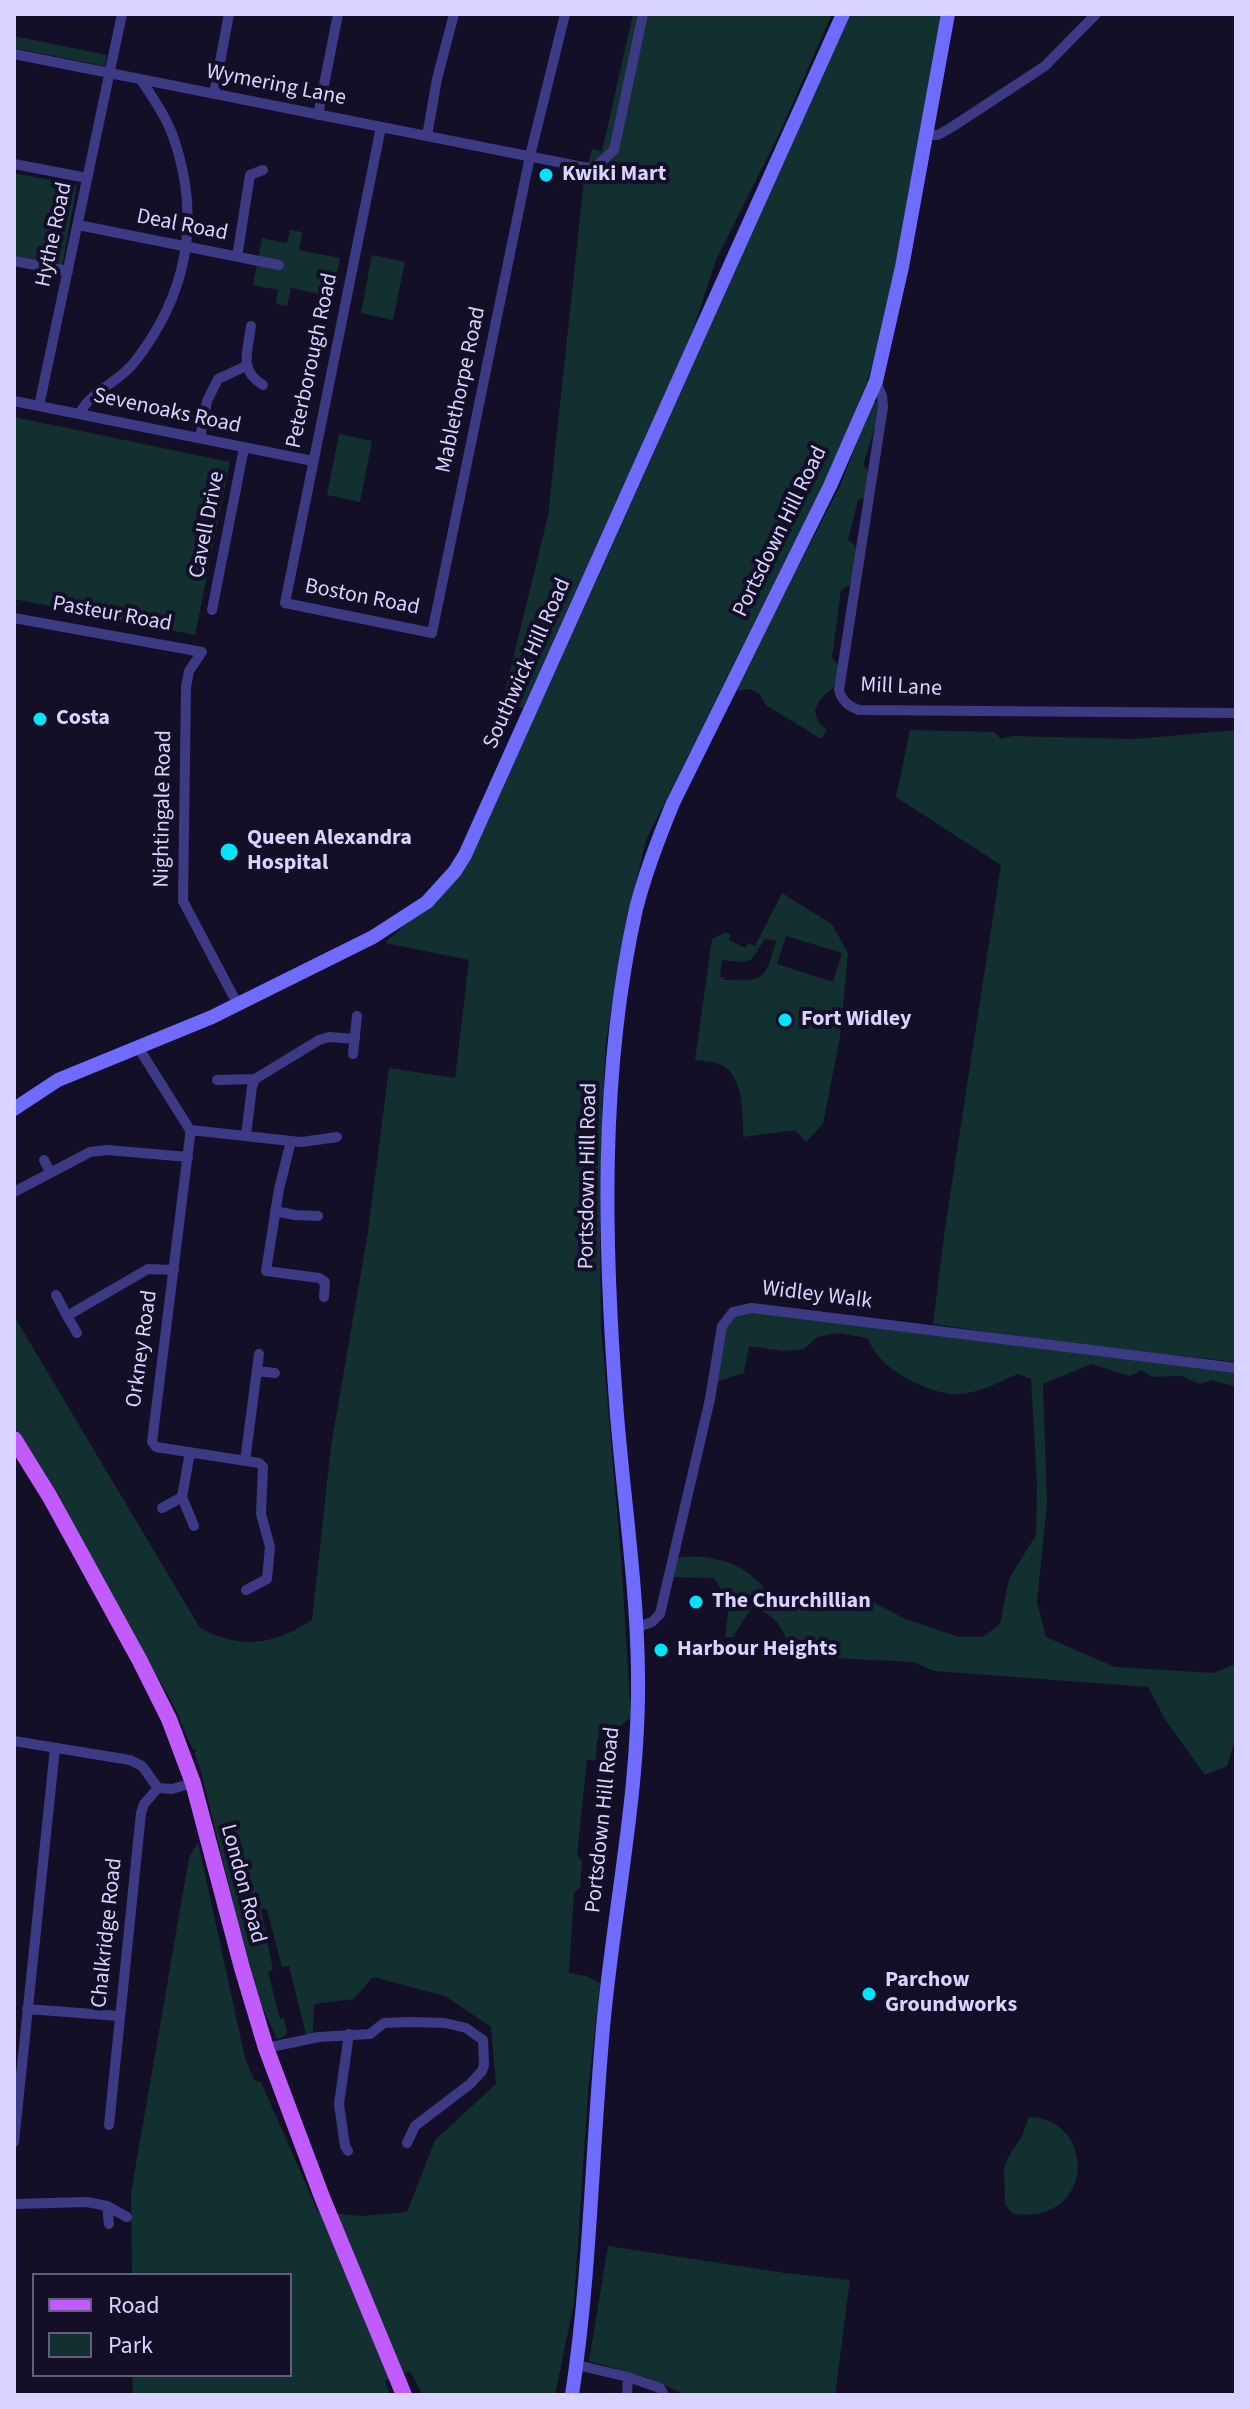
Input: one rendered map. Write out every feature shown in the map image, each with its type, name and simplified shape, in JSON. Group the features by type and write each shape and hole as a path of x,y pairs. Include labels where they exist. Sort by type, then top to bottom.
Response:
{"main road":[{"name":"Southwick Hill Road","path":"14,1109 58,1080 238,1005 384,930 427,902 455,871 465,855 843,14"},
{"name":"Portsdown Hill Road","path":"572,2395 577,2365 604,2021 638,1728 638,1669 608,1272 612,1082 625,966 637,905 673,803 830,486 876,381 902,267 948,14"},
{"name":"London Road","path":"14,1439 50,1497 169,1719 193,1783 266,2048 322,2197 404,2395"},
{"name":"London Road","path":"390,2357 411,2395"}],"street":[{"name":"Hythe Road","path":"39,406 122,14"},
{"path":"214,94 229,14"},
{"path":"318,115 338,14"},
{"path":"427,136 437,79 454,14"},
{"name":"Mablethorpe Road","path":"432,633 530,156 565,14"},
{"name":"Wymering Lane","path":"14,54 593,169 614,150 643,14"},
{"path":"927,135 938,135 952,127 1045,66 1096,14"},
{"path":"80,413 85,402 130,367 150,341 175,295 187,247 188,211 174,137 141,80"},
{"name":"Peterborough Road","path":"285,603 381,127"},
{"path":"14,164 87,178"},
{"path":"237,257 250,175 263,170"},
{"name":"Deal Road","path":"78,225 279,265"},
{"path":"14,261 68,271"},
{"path":"251,326 246,366 252,378 263,385"},
{"path":"200,438 207,401 218,379 246,366"},
{"name":"Mill Lane","path":"876,381 883,407 839,690 844,702 859,710 1236,713"},
{"name":"Sevenoaks Road","path":"14,401 313,461"},
{"name":"Cavell Drive","path":"212,610 244,448"},
{"name":"Boston Road","path":"285,603 432,633"},
{"name":"Pasteur Road","path":"14,618 202,652"},
{"name":"Nightingale Road","path":"202,652 189,671 186,687 183,901 238,1005"},
{"path":"353,1054 357,1016"},
{"path":"217,1080 255,1079 319,1040 329,1037 355,1039"},
{"path":"138,1047 190,1130 302,1142 337,1137"},
{"path":"246,1135 255,1079"},
{"name":"Orkney Road","path":"190,1130 152,1442 156,1447 245,1461"},
{"path":"291,1141 275,1211 266,1271 319,1278 325,1282 324,1297"},
{"path":"16,1191 90,1152 107,1150 188,1157"},
{"path":"44,1160 50,1172"},
{"path":"275,1211 318,1216"},
{"path":"67,1316 148,1269 174,1270"},
{"path":"56,1295 77,1333"},
{"name":"Widley Walk","path":"635,1628 652,1622 660,1614 710,1399 722,1326 733,1312 752,1308 1236,1368"},
{"path":"246,1590 271,1580 270,1547 261,1514 263,1467 259,1463 245,1461 259,1354"},
{"path":"257,1371 275,1373"},
{"path":"190,1452 182,1497 194,1526"},
{"path":"162,1508 182,1497"},
{"path":"14,1741 130,1760 142,1766 158,1788 172,1789 193,1783"},
{"path":"14,2142 55,1748"},
{"name":"Chalkridge Road","path":"109,2125 141,1813 144,1804 158,1788"},
{"path":"27,2009 119,2016"},
{"path":"266,2048 319,2037 370,2034 384,2023 445,2023 466,2028 483,2040 482,2071 470,2084 415,2126 407,2143"},
{"path":"348,2151 339,2118 339,2104 349,2034"},
{"path":"14,2204 87,2202 107,2206 127,2217"},
{"path":"107,2206 109,2224"},
{"path":"577,2365 660,2388 664,2395"},
{"path":"627,2395 628,2377"}],"green space":[{"path":"633,14 832,14 780,132 716,260 691,336 523,708 502,704 548,516 584,180 592,149 602,151"},
{"path":"850,14 943,14 885,321 867,382 837,457 646,840 626,923 606,1041 602,1112 601,1327 631,1717 616,1730 600,1732 596,1760 587,1760 577,1855 582,1861 580,1888 574,1892 569,1973 600,1983 588,2093 574,2303 555,2395 423,2395 410,2371 385,2381 390,2395 133,2395 132,2377 292,2377 292,2273 132,2273 131,2193 189,1858 198,1842 245,2058 254,2080 261,2082 318,2212 362,2216 407,2212 435,2140 496,2084 491,2027 445,1996 373,1977 354,1999 314,2004 313,2034 306,2034 289,1966 282,1967 267,1910 261,1908 273,1970 268,1972 280,2019 284,2018 287,2033 277,2039 262,2006 240,1931 194,1753 197,1751 192,1748 175,1708 59,1495 14,1425 14,1316 200,1628 229,1640 257,1642 284,1635 312,1620 331,1446 368,1232 389,1068 455,1078 469,960 385,943 463,871"},
{"path":"14,36 107,55 105,66 14,48"},
{"path":"14,173 77,185 62,267 14,257"},
{"path":"290,230 302,232 299,250 340,258 329,317 323,316 324,295 291,288 287,306 276,304 278,290 253,285 262,238 287,243"},
{"path":"372,255 405,262 393,320 361,313"},
{"path":"873,402 880,405 864,462 869,472 865,498 858,500 848,540 856,549 857,560 850,585 841,590 832,658 840,667 836,684 818,703 815,711 818,722 827,730 821,739 766,705 759,693 750,689 734,691 840,486"},
{"path":"14,417 230,462 195,635 14,599"},
{"path":"339,434 372,441 360,502 327,495"},
{"path":"910,730 994,732 1001,739 1012,736 1135,739 1236,730 1236,1362 933,1324 1001,865 896,797"},
{"path":"782,893 832,924 848,953 840,1037 823,1124 806,1142 795,1130 743,1137 741,1097 734,1078 721,1065 695,1060 712,939 726,932 731,935 729,940 745,948 748,943 755,946","holes":["786,936 842,953 833,982 777,964","765,939 776,941 769,964 761,976 748,980 724,980 720,977 722,960 751,960"]},
{"path":"759,1312 1236,1371 1236,1387 1211,1380 1200,1384 1181,1376 1152,1377 1141,1370 1130,1376 1091,1364 1043,1384 1047,1504 1037,1602 1046,1637 1115,1667 1213,1673 1236,1664 1236,1736 1227,1766 1205,1775 1166,1721 1148,1687 934,1671 913,1662 792,1656 783,1632 774,1619 751,1608 733,1637 725,1637 731,1592 722,1591 714,1578 673,1577 677,1558 703,1557 729,1563 752,1576 769,1596 798,1596 826,1591 863,1597 903,1618 959,1637 983,1637 1000,1624 1009,1579 1036,1535 1037,1483 1031,1379 1018,1374 974,1392 940,1392 896,1372 879,1357 867,1338 838,1333 817,1337 804,1349 783,1351 749,1346 744,1373 716,1382 725,1329 733,1317"},
{"path":"1029,2117 1051,2122 1067,2134 1076,2151 1078,2170 1073,2188 1060,2204 1041,2213 1013,2214 1005,2204 1004,2168"},
{"path":"608,2246 850,2280 835,2395 686,2395 646,2377 589,2361"}],"place":[{"name":"Kwiki Mart","path":"546,175"},
{"name":"Costa","path":"40,719"},
{"name":"Queen Alexandra Hospital","path":"229,852"},
{"name":"Fort Widley","path":"785,1020"},
{"name":"The Churchillian","path":"696,1602"},
{"name":"Harbour Heights","path":"661,1650"},
{"name":"Parchow Groundworks","path":"869,1994"}]}
